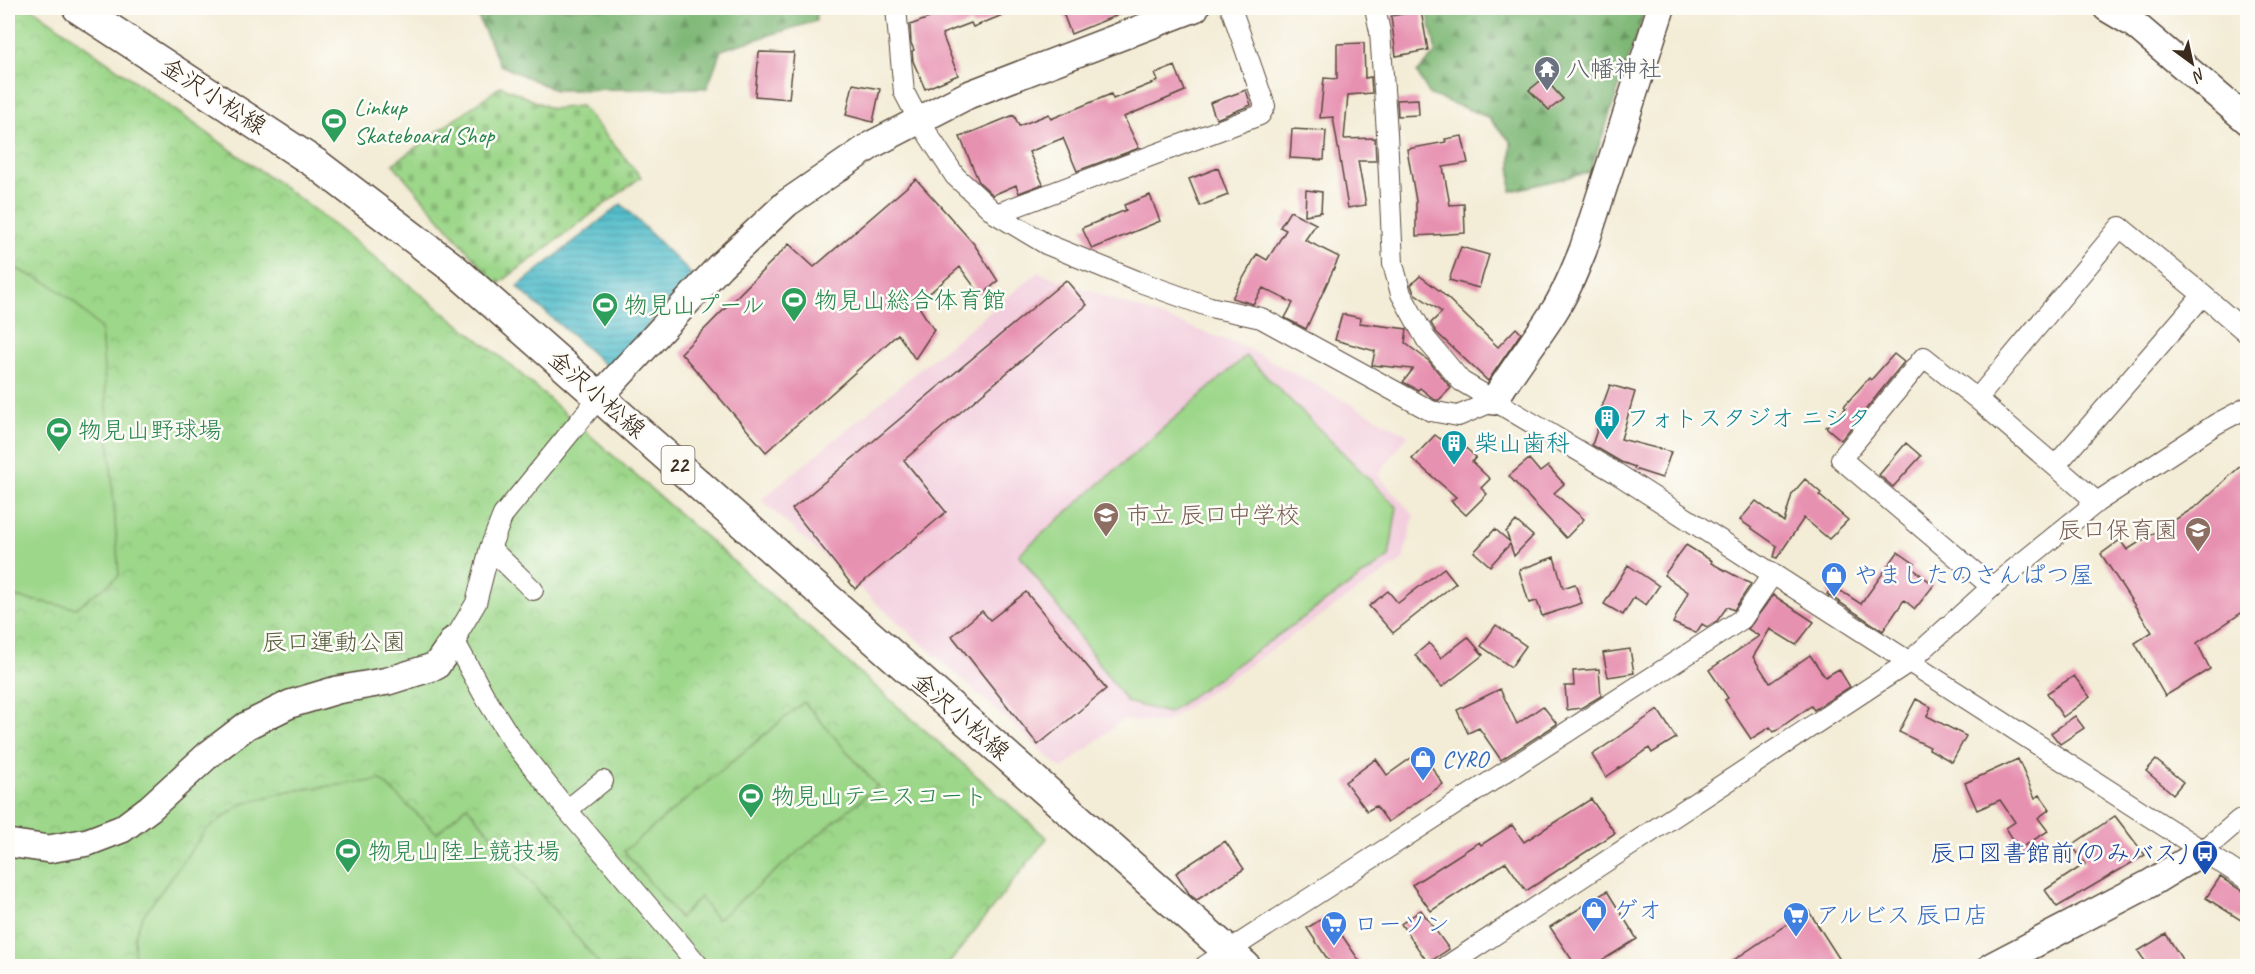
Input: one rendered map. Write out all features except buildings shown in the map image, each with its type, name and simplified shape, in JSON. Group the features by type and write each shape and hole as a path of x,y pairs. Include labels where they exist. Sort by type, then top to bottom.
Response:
{"main road":[{"name":"金沢小松線","path":"78,8 324,170 453,268 600,396 1226,961"}],"street":[{"path":"896,8 904,92 918,119 955,176 996,214 1046,244 1137,281 1210,307 1261,318 1431,411 1458,416 1494,401 1554,312 1569,284 1583,250 1661,8"},
{"path":"8,843 49,849 88,842 122,829 150,808 208,755 246,726 290,704 337,690 388,681 436,666 476,603 490,548 503,515 600,396 720,266 787,202 873,144 968,95 1195,8"},
{"path":"996,214 1260,116 1265,106 1231,8"},
{"path":"1375,8 1380,32 1393,264 1401,294 1426,339 1461,381 1616,473 2247,880"},
{"path":"2107,8 2134,24 2247,122"},
{"path":"1977,399 2120,227 2247,334"},
{"path":"2056,465 2203,295"},
{"path":"1992,587 1841,459 1924,357 2056,465 2097,502"},
{"path":"1447,966 1909,662 1992,587 2097,502 2216,424 2247,407"},
{"path":"490,548 533,590"},
{"path":"1226,961 1742,619 1772,575"},
{"path":"454,640 485,697 514,743 567,810 699,966"},
{"path":"567,810 603,780"},
{"path":"1992,966 2149,884 2203,851 2239,820 2247,825"}],"shaded area":[{"name":"市立 辰口中学校","path":"1038,272 1245,347 1408,435 1378,475 1414,516 1403,560 1164,723 1122,720 1062,769 761,500"}],"green space":[{"name":"辰口運動公園","path":"8,8 32,8 308,205 508,363 1047,838 947,966 8,966"},
{"path":"474,8 817,8 816,21 721,50 707,88 555,90 500,65"},
{"path":"1437,8 1646,8 1590,172 1511,191 1511,142 1488,117 1430,95 1417,73 1436,52 1428,15"},
{"path":"501,86 552,109 581,106 641,177 497,285 393,164"},
{"name":"物見山野球場","path":"8,265 50,284 73,301 101,329 119,576 76,608 8,596"},
{"path":"1246,356 1397,507 1389,557 1168,713 1127,702 1019,554"},
{"name":"物見山テニスコート","path":"804,702 877,786 717,920 700,897 680,918 624,851"},
{"name":"物見山陸上競技場","path":"381,780 437,833 467,806 601,966 135,966 134,938 142,917 206,830 242,804 289,791"}],"water":[{"name":"物見山プール","path":"621,204 692,275 611,370 517,287"}],"place":[{"name":"八幡神社","path":"1547,92"},
{"name":"Linkup Skateboard Shop","path":"334,144"},
{"name":"物見山総合体育館","path":"794,323"},
{"name":"物見山プール","path":"605,328"},
{"name":"フォトスタジオ ニシタ","path":"1607,441"},
{"name":"物見山野球場","path":"59,453"},
{"name":"柴山歯科","path":"1454,466"},
{"name":"市立 辰口中学校","path":"1106,538"},
{"name":"辰口保育園","path":"2198,553"},
{"name":"やましたのさんぱつ屋","path":"1834,598"},
{"name":"CYRO","path":"1423,782"},
{"name":"物見山テニスコート","path":"751,819"},
{"name":"物見山陸上競技場","path":"348,874"},
{"name":"辰口図書館前(のみバス)","path":"2205,876"},
{"name":"ゲオ","path":"1594,933"},
{"name":"アルビス 辰口店","path":"1796,938"},
{"name":"ローソン","path":"1334,947"}]}
